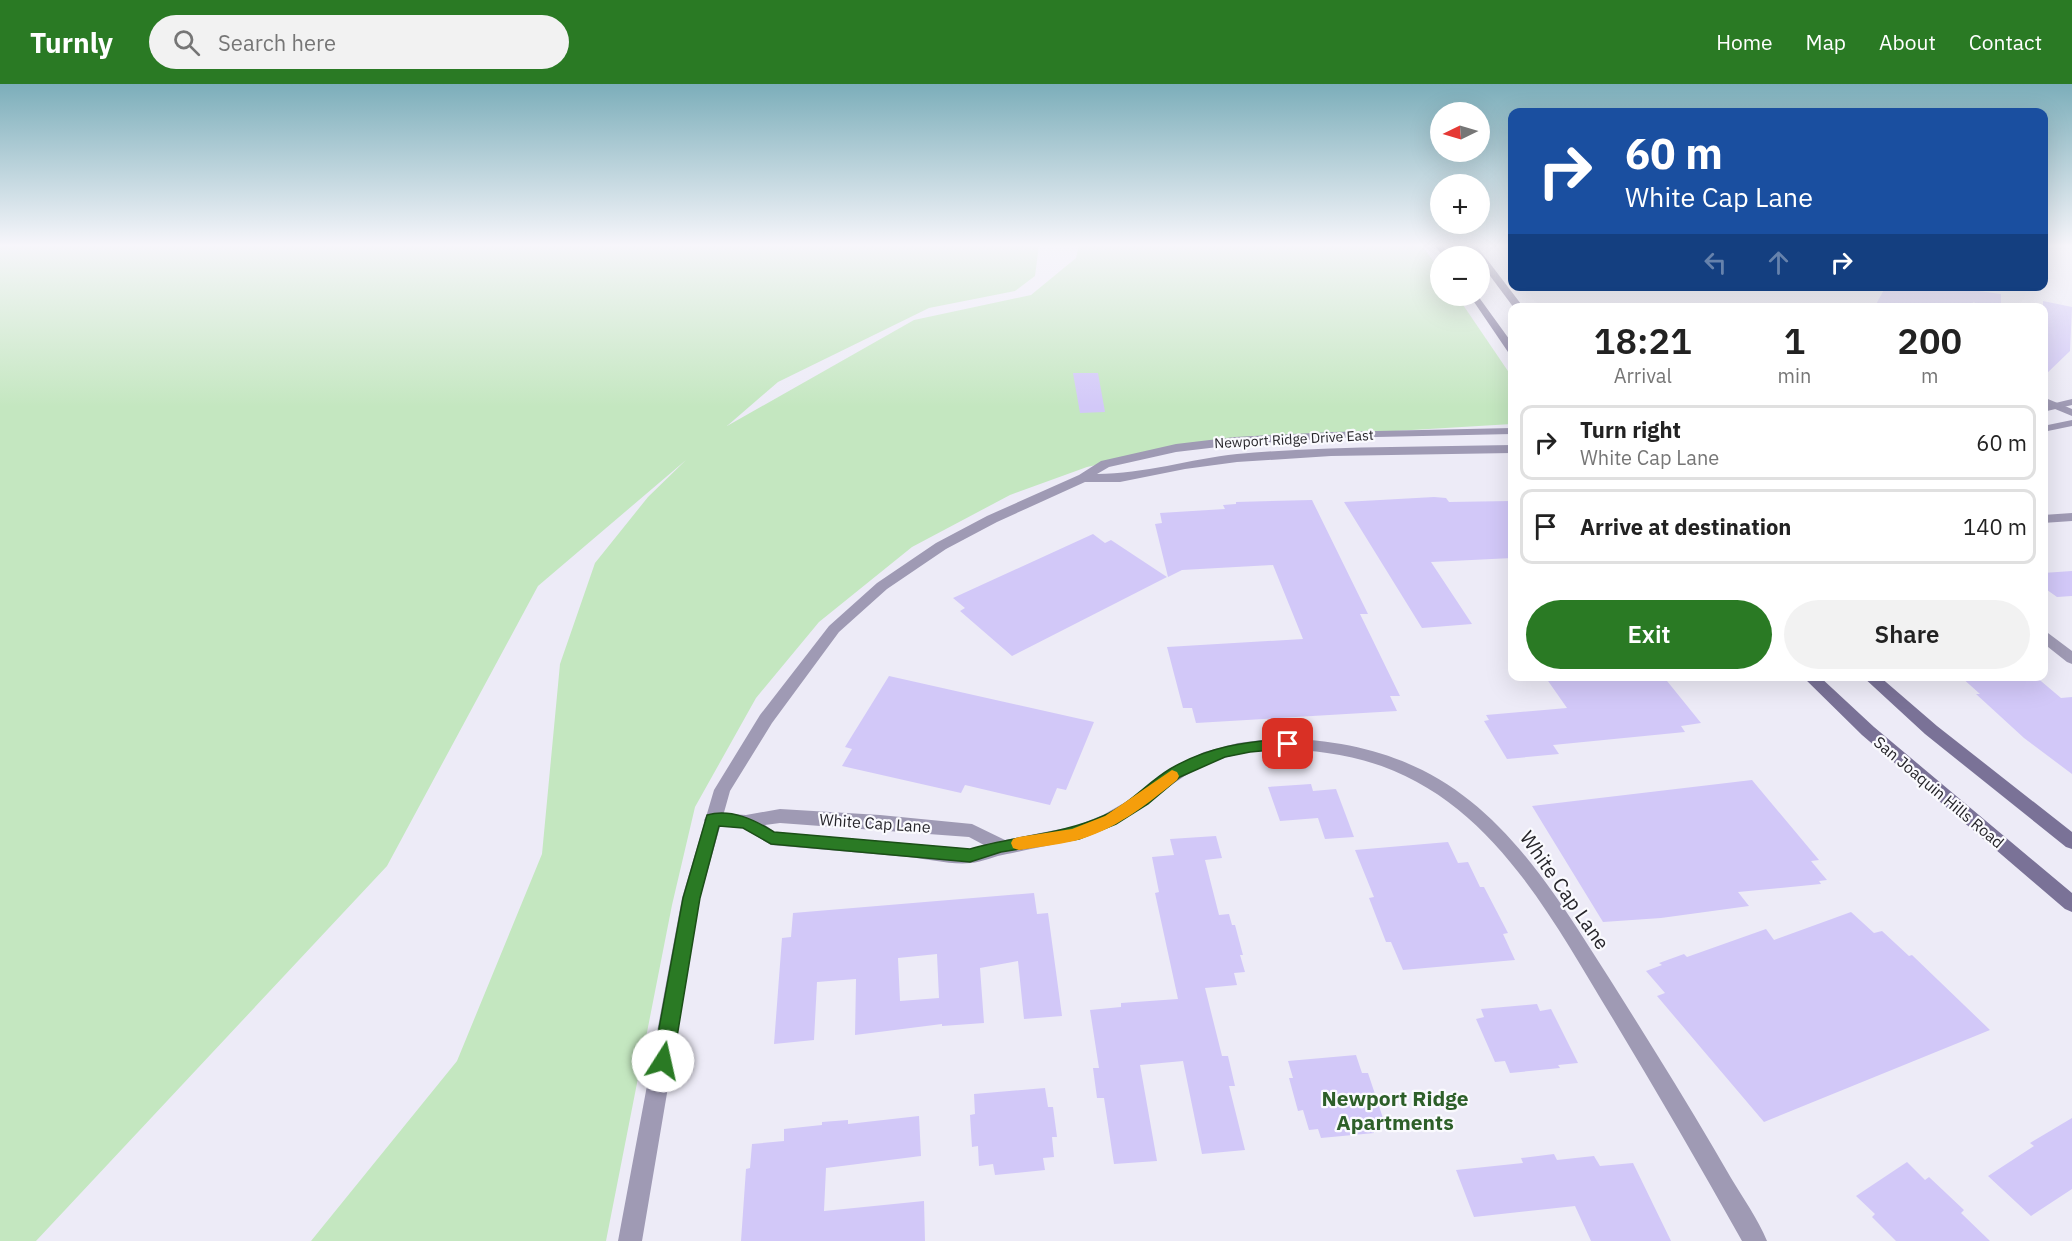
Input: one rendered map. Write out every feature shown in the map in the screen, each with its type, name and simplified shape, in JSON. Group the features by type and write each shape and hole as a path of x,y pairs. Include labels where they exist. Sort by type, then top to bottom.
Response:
{"main road":[{"path":"1481,306 1508,344"},
{"name":"San Joaquin Hills Road","path":"1814,681 1868,731 2072,904"},
{"path":"1875,681 1931,730 2072,842"}],"street":[{"path":"2048,402 2072,413"},
{"path":"2048,408 2072,402"},
{"path":"2048,428 2072,423"},
{"name":"Newport Ridge Drive East","path":"630,1241 691,898 722,790 766,719 834,629 882,586 941,546 992,519 1083,478 1105,464 1176,448 1235,441 1332,435 1508,432"},
{"name":"Newport Ridge Drive East","path":"1083,478 1120,478 1185,465 1237,458 1331,452 1508,449"},
{"path":"2048,519 2072,517"},
{"path":"2048,640 2072,659"},
{"name":"White Cap Lane","path":"746,822 771,838 970,856 1001,846 1073,835 1101,824 1142,800 1175,774 1197,761 1221,752 1250,746 1310,745 1351,751 1412,772 1441,788 1476,813 1519,859 1575,941 1657,1070 1755,1241"},
{"name":"White Cap Lane","path":"712,820 746,822 780,816 880,822 972,831 1001,846"}],"green space":[{"path":"0,299 975,299 929,308 778,382 727,426 914,320 1012,299 1430,299 1430,306 1464,306 1508,371 1508,424 1196,443 1087,467 1010,495 912,547 819,622 756,698 695,807 672,905 606,1241 311,1241 457,1061 542,854 560,664 595,563 648,497 686,460 538,586 387,866 36,1241 0,1241"}],"building":[{"path":"1879,299 2001,299 2001,303 1877,303"},
{"path":"2043,301 2072,307 2070,351 2048,372 2048,303 2043,303"},
{"path":"1073,373 1098,373 1105,412 1080,413"},
{"path":"1434,497 1446,498 1449,502 1508,501 1508,558 1431,562 1472,624 1422,628 1344,502"},
{"path":"1312,500 1368,614 1360,614 1400,696 1390,696 1397,711 1196,723 1192,708 1183,708 1167,647 1303,639 1273,565 1182,570 1168,577 1155,524 1162,523 1160,513 1225,509 1223,505 1236,504 1236,502"},
{"path":"1093,534 1105,543 1111,540 1167,577 1012,656 960,611 965,608 953,598"},
{"path":"2072,571 2072,596 2057,597 2048,591 2048,573"},
{"path":"889,676 1094,722 1066,790 1057,788 1050,805 965,785 961,793 842,766 852,749 845,747"},
{"path":"1548,681 1667,681 1701,723 1681,726 1685,732 1553,745 1559,754 1507,759 1484,721 1489,720 1486,715 1567,708"},
{"path":"1966,681 2041,681 2061,698 2072,697 2072,774 2024,738 1976,694 1980,694"},
{"path":"1752,780 1819,860 1811,861 1827,880 1819,881 1821,884 1738,892 1749,906 1661,918 1603,922 1532,806"},
{"path":"1311,784 1313,791 1336,789 1354,837 1325,839 1318,818 1280,821 1268,787"},
{"path":"1216,836 1222,858 1205,860 1219,915 1229,914 1232,925 1235,925 1245,972 1234,973 1237,985 1205,988 1222,1056 1228,1056 1235,1086 1229,1086 1245,1150 1202,1154 1183,1061 1140,1065 1157,1161 1114,1164 1104,1098 1097,1098 1093,1068 1099,1068 1090,1010 1121,1007 1121,1003 1178,999 1155,893 1159,892 1152,857 1174,855 1170,839"},
{"path":"1448,842 1458,863 1468,862 1480,887 1484,887 1508,933 1503,934 1515,960 1403,970 1391,942 1386,942 1369,898 1374,897 1355,850"},
{"path":"1034,893 1037,914 1048,913 1062,1016 1024,1019 1018,961 980,968 984,1023 942,1026 942,1024 855,1035 856,979 817,982 814,1040 774,1044 782,938 791,937 793,913","holes":["937,954 939,998 900,1001 898,958"]},
{"path":"1851,912 1874,933 1882,931 1909,956 1912,955 1990,1030 1764,1122 1657,996 1665,993 1646,971 1662,965 1659,963 1684,954 1687,957 1766,929 1774,940"},
{"path":"1537,1004 1540,1011 1551,1009 1578,1063 1558,1065 1560,1068 1510,1073 1505,1061 1495,1062 1476,1019 1484,1017 1481,1009"},
{"path":"1356,1055 1362,1073 1368,1073 1385,1124 1372,1125 1374,1133 1321,1138 1318,1129 1309,1130 1303,1110 1298,1111 1289,1078 1293,1078 1288,1061"},
{"path":"1045,1088 1048,1107 1053,1107 1057,1137 1052,1137 1054,1157 1043,1158 1045,1170 995,1175 993,1164 979,1166 978,1146 972,1147 970,1115 975,1114 974,1094"},
{"path":"919,1116 921,1156 826,1168 824,1211 924,1201 925,1241 741,1241 746,1169 750,1168 752,1144 784,1141 784,1129 822,1125 822,1122 848,1120 848,1124"},
{"path":"2072,1118 2072,1189 2031,1216 1988,1176 2034,1146 2030,1143"},
{"path":"1554,1154 1557,1160 1594,1156 1600,1166 1633,1163 1671,1241 1591,1241 1575,1206 1474,1217 1456,1170 1523,1163 1521,1158"},
{"path":"1907,1162 1925,1180 1929,1177 1964,1210 1961,1213 1990,1241 1896,1241 1872,1217 1875,1214 1856,1196"}],"slow traffic":[{"path":"1019,843 1073,835 1111,820 1142,800 1172,776"}],"district":[{"name":"Newport Ridge Apartments","path":"1395,1110"}],"route":[{"path":"663,1061 691,898 712,820 746,822 771,838 970,856 1001,846 1073,835 1111,820 1142,800 1175,774 1197,761 1221,752 1250,746 1288,744"}]}
